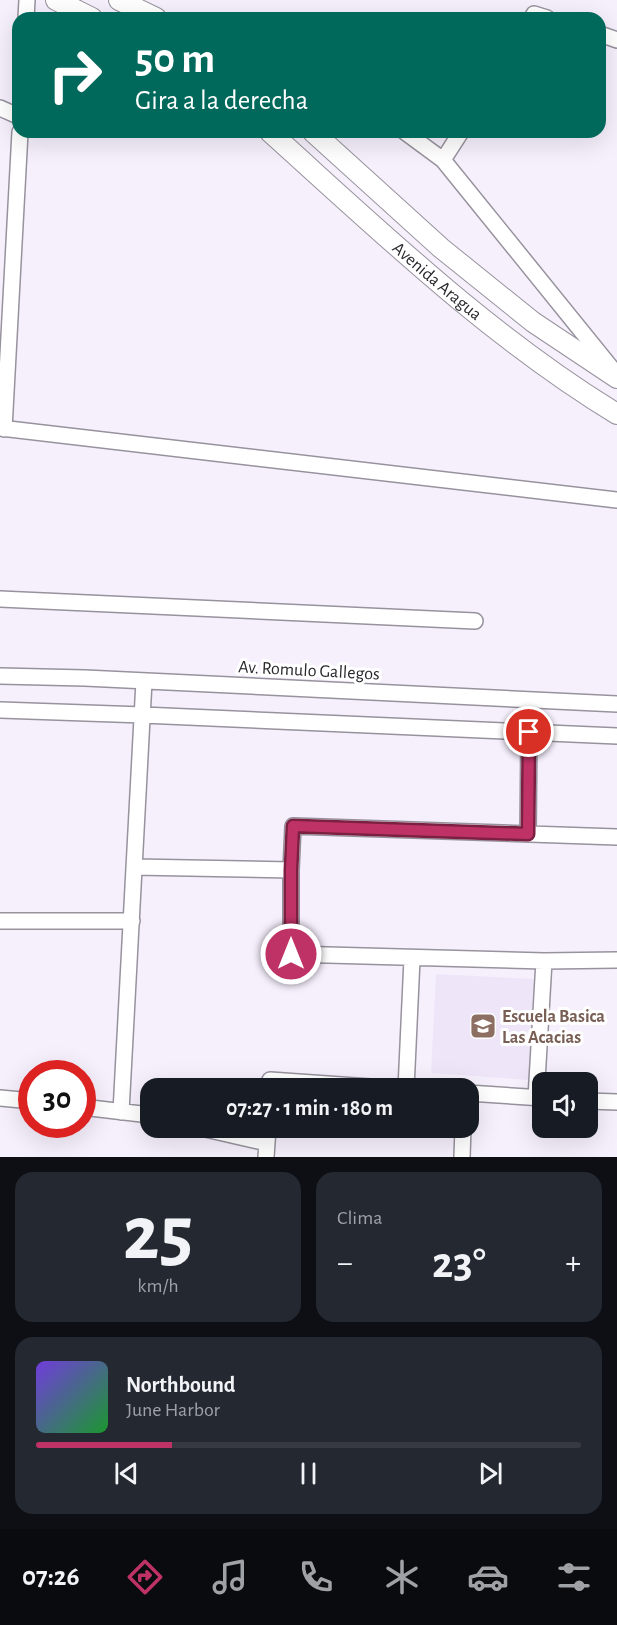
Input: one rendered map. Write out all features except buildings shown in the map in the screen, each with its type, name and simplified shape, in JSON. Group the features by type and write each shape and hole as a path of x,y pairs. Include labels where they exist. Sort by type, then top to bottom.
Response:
{"street":[{"path":"56,0 80,12"},
{"path":"119,0 144,12"},
{"path":"20,138 2,429 617,500"},
{"name":"Avenida Aragua","path":"277,138 423,270 501,334 617,414"},
{"name":"Avenida Aragua","path":"320,138 468,270 533,322 617,376"},
{"path":"413,138 443,160 617,376"},
{"path":"443,160 457,138"},
{"path":"0,599 476,621"},
{"name":"Av. Romulo Gallegos","path":"0,676 617,704"},
{"path":"122,1112 144,681"},
{"path":"0,710 617,736"},
{"path":"528,834 529,732"},
{"path":"617,837 293,826 291,870 291,954 412,959 617,960"},
{"path":"135,867 291,870"},
{"path":"0,921 132,921"},
{"path":"407,1078 412,959"},
{"path":"540,1072 544,961"},
{"path":"479,1094 532,1098"},
{"path":"0,1098 18,1100"},
{"path":"598,1101 617,1102"},
{"path":"96,1109 140,1114"},
{"path":"245,1138 267,1143"},
{"path":"462,1157 463,1138"}],"shaded area":[{"name":"Escuela Basica Las Acacias","path":"436,974 534,979 530,1080 431,1073"}],"place":[{"name":"Escuela Basica Las Acacias","path":"483,1026"}],"route":[{"path":"291,954 293,826 528,834 529,732"}]}
